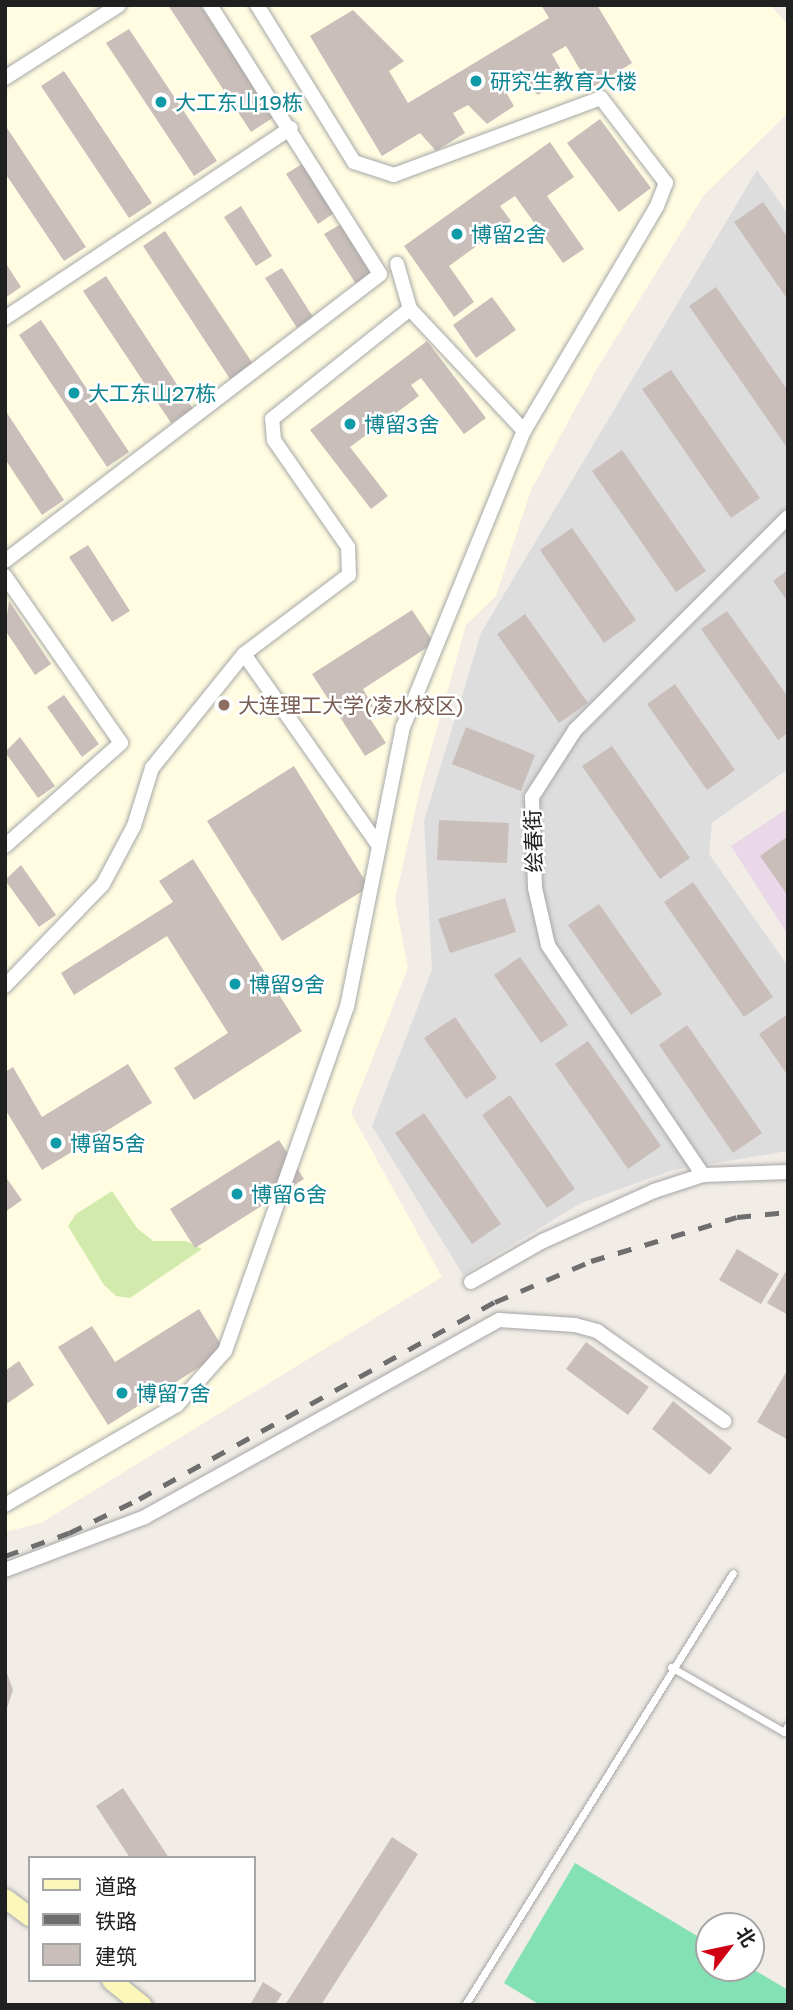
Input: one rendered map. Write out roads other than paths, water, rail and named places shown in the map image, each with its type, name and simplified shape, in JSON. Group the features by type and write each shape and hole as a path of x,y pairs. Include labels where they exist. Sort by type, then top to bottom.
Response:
{"main road":[{"path":"5,1898 28,1915"},
{"path":"113,1982 142,2005"}],"street":[{"path":"5,78 119,5"},
{"path":"5,561 380,274 291,128 210,5"},
{"path":"5,1505 177,1405 225,1351 347,1007 403,727 524,431 657,206 666,183 601,98 394,175 354,162 257,5"},
{"path":"5,318 291,128"},
{"path":"397,264 410,309 524,431"},
{"path":"5,986 103,884 134,826 152,768 244,654 349,575 348,547 274,440 272,419 410,309"},
{"name":"绘春街","path":"703,1175 548,945 535,888 532,797 576,730 788,517"},
{"path":"5,576 121,743 5,846"},
{"path":"244,654 379,846"},
{"path":"471,1282 611,1208 703,1175 788,1172"},
{"path":"5,1570 145,1517 499,1320 575,1325 597,1331 724,1421"}],"lane":[{"path":"465,2005 671,1667 733,1573"},
{"path":"671,1667 787,1730"}],"railway":[{"path":"5,1556 69,1533 139,1499 495,1302 591,1261 737,1217 788,1212"}],"place":[{"name":"研究生教育大楼","path":"476,81"},
{"name":"大工东山19栋","path":"161,102"},
{"name":"博留2舍","path":"457,234"},
{"name":"大工东山27栋","path":"74,393"},
{"name":"博留3舍","path":"350,424"},
{"name":"大连理工大学(凌水校区)","path":"224,705"},
{"name":"博留9舍","path":"235,984"},
{"name":"博留5舍","path":"56,1143"},
{"name":"博留6舍","path":"237,1194"},
{"name":"博留7舍","path":"122,1393"}]}
